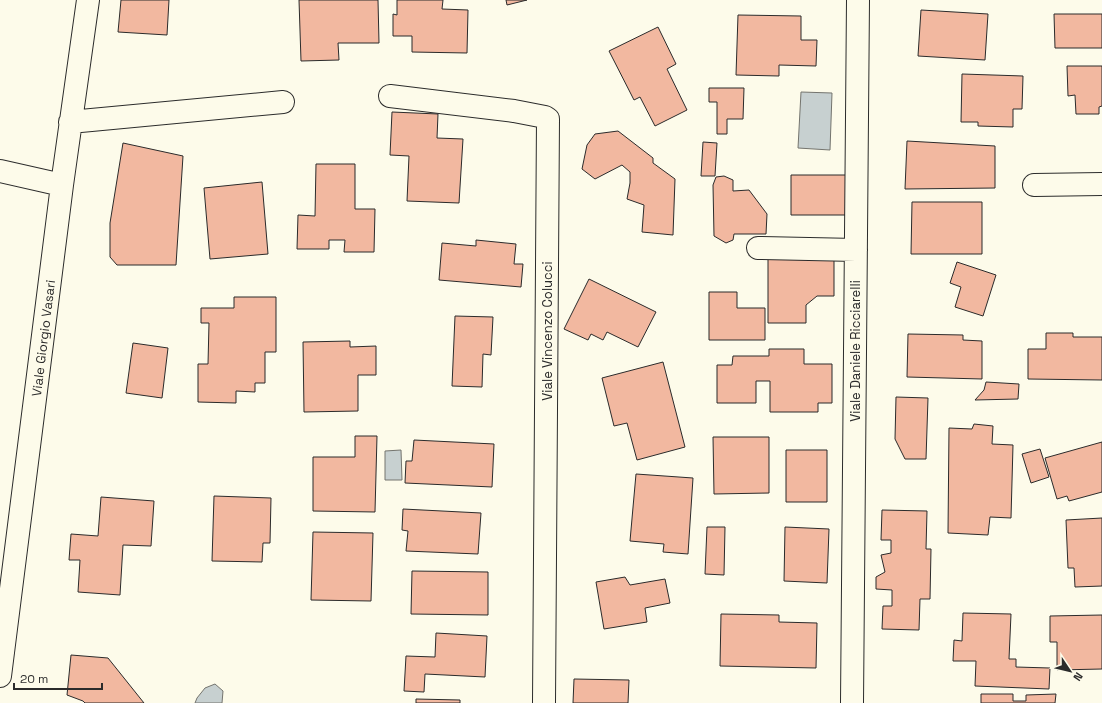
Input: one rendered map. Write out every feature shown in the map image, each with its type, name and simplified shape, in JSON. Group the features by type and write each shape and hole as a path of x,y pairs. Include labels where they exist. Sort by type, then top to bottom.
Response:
{"street":[{"name":"Viale Giorgio Vasari","path":"0,676 70,122 88,0"},
{"name":"Viale Daniele Ricciarelli","path":"852,703 858,0"},
{"name":"Viale Vincenzo Colucci","path":"390,96 514,111 545,117 548,119 544,703"},
{"path":"70,122 283,102"},
{"path":"0,171 62,185"},
{"path":"1034,185 1102,184"},
{"path":"758,248 856,250"}],"shaded area":[{"path":"801,92 832,93 830,150 798,148"},
{"path":"401,450 402,480 385,480 385,451"},
{"path":"215,684 223,691 222,703 195,703 205,688"}],"building":[{"path":"121,0 169,0 167,35 118,32"},
{"path":"299,0 378,0 379,43 338,43 339,60 301,61"},
{"path":"397,0 443,0 442,9 468,10 467,53 412,52 412,36 393,36 393,14 397,15"},
{"path":"506,0 527,0 507,5"},
{"path":"921,10 988,14 985,60 918,56"},
{"path":"1054,14 1102,14 1102,48 1055,48"},
{"path":"738,15 801,16 801,40 817,40 816,66 779,65 779,76 736,75"},
{"path":"658,27 676,64 667,69 687,110 655,126 640,97 634,100 609,51"},
{"path":"1067,66 1102,66 1102,106 1099,107 1099,114 1076,114 1075,95 1068,96"},
{"path":"962,74 1023,76 1022,109 1013,109 1013,127 978,126 978,122 961,122"},
{"path":"709,88 744,88 743,119 727,119 727,134 717,134 717,102 709,102"},
{"path":"392,112 438,114 437,138 463,139 459,203 407,201 409,156 390,155"},
{"path":"618,131 653,158 653,163 675,179 673,235 642,232 644,205 627,199 630,183 630,172 622,165 595,179 582,169 587,145 595,134"},
{"path":"907,141 995,146 995,188 905,189"},
{"path":"703,142 717,143 715,176 701,176"},
{"path":"123,143 183,156 176,265 117,265 110,257 110,223"},
{"path":"316,164 355,164 355,209 375,209 374,252 344,252 345,240 329,240 329,249 297,249 298,215 315,216"},
{"path":"791,175 847,175 846,215 791,215"},
{"path":"724,176 733,180 733,191 749,190 767,214 766,234 734,234 733,240 726,243 714,236 713,185 716,177"},
{"path":"262,182 268,254 210,259 204,188"},
{"path":"912,202 982,202 982,254 911,254"},
{"path":"476,240 516,244 514,264 523,264 521,287 439,280 442,243 476,246"},
{"path":"768,259 834,259 834,296 817,296 806,305 806,323 768,323"},
{"path":"957,262 996,275 983,316 955,307 961,287 950,283"},
{"path":"589,279 656,312 638,347 607,332 603,340 591,334 588,340 564,329"},
{"path":"709,292 737,292 737,308 765,308 765,340 709,340"},
{"path":"234,297 276,297 276,352 265,352 265,383 255,383 255,392 236,391 236,403 198,402 198,364 208,364 209,323 201,323 201,308 234,308"},
{"path":"455,316 493,317 491,355 483,354 482,387 452,386"},
{"path":"1046,333 1073,333 1073,337 1102,337 1102,380 1028,379 1028,349 1046,349"},
{"path":"908,334 963,335 963,340 982,341 982,379 907,377"},
{"path":"350,341 350,347 376,346 376,375 358,375 358,411 304,412 303,342"},
{"path":"133,343 168,348 162,398 126,393"},
{"path":"769,349 804,349 804,364 832,364 832,403 818,403 818,412 770,412 770,381 756,381 756,403 717,403 717,365 732,365 733,356 769,356"},
{"path":"663,362 685,447 637,460 627,423 614,426 602,378"},
{"path":"986,382 1019,384 1018,399 975,400 984,390"},
{"path":"896,397 928,398 926,459 905,459 895,439"},
{"path":"974,424 993,426 992,444 1013,445 1011,518 990,517 988,535 948,533 949,428 972,429"},
{"path":"355,436 377,436 375,512 313,511 313,457 355,457"},
{"path":"713,437 769,437 769,493 714,494"},
{"path":"414,440 494,444 492,487 405,483 406,461 412,461"},
{"path":"1102,442 1102,492 1069,501 1067,496 1057,499 1045,458"},
{"path":"1040,449 1049,477 1031,483 1022,454"},
{"path":"786,450 827,450 827,502 786,502"},
{"path":"636,474 693,478 688,554 663,552 664,544 630,541"},
{"path":"214,496 271,498 270,543 263,543 262,562 212,561"},
{"path":"101,497 154,501 151,546 123,545 120,595 78,592 80,560 69,560 71,534 98,536"},
{"path":"403,509 481,513 478,554 406,551 408,531 402,530"},
{"path":"882,510 927,511 926,549 931,549 930,599 920,599 919,630 882,629 883,606 892,606 892,590 876,589 876,577 885,572 881,555 891,553 891,540 881,540"},
{"path":"1102,518 1102,586 1075,587 1074,568 1068,568 1066,520"},
{"path":"707,527 725,527 724,575 705,574"},
{"path":"785,527 829,529 827,583 784,581"},
{"path":"313,532 373,533 371,601 311,600"},
{"path":"412,571 488,572 488,615 411,614"},
{"path":"625,577 630,585 665,579 670,603 645,608 647,622 604,629 596,582"},
{"path":"963,613 1011,614 1009,659 1016,659 1016,667 1050,668 1049,689 975,686 976,661 953,661 954,640 962,641"},
{"path":"721,614 779,615 779,622 817,623 816,668 720,666"},
{"path":"1102,615 1102,669 1057,670 1057,642 1050,642 1050,616"},
{"path":"436,633 487,636 485,677 425,674 424,692 404,691 406,656 435,657"},
{"path":"71,655 108,658 144,703 85,703 67,695"},
{"path":"574,679 629,680 628,703 573,703"},
{"path":"981,694 1013,694 1013,701 1026,701 1026,695 1056,694 1055,703 981,703"},
{"path":"416,699 460,700 460,703 416,703"}]}
